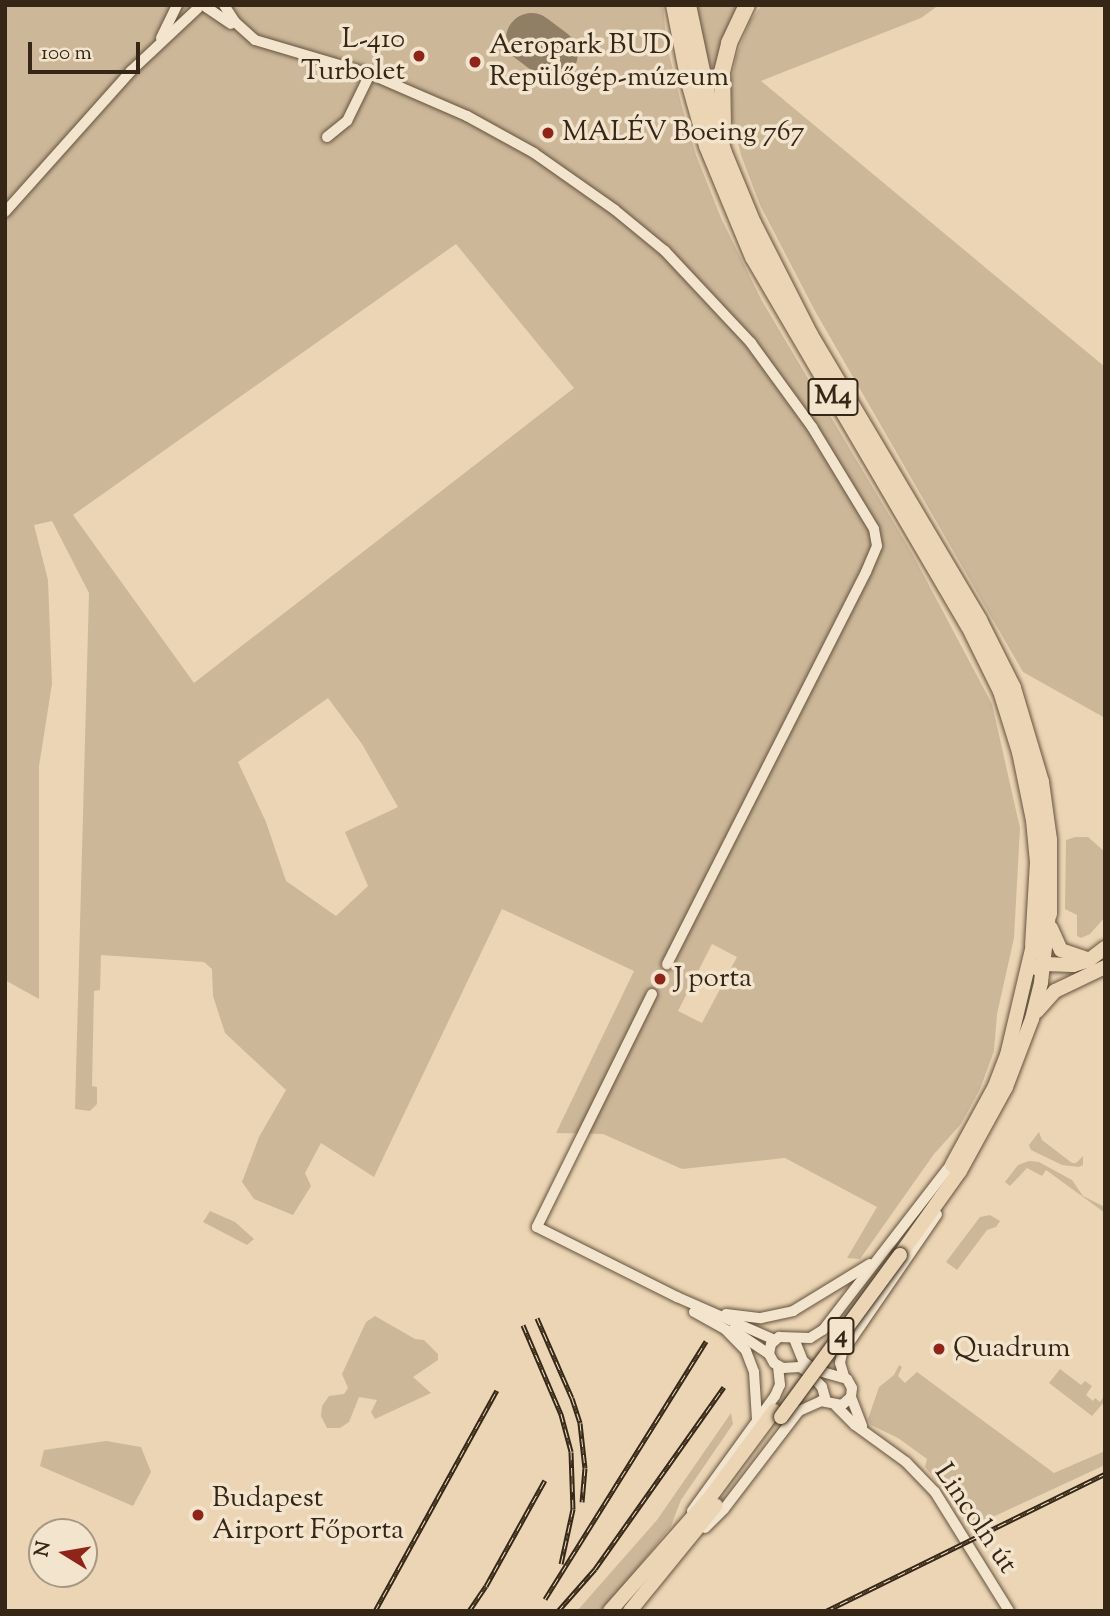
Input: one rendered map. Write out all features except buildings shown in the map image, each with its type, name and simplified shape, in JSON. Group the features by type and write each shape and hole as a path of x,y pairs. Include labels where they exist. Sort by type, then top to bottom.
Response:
{"highway":[{"path":"666,5 679,40"},
{"name":"M4","path":"674,5 679,40 707,146 753,257 968,626 1001,691 1020,752 1034,820 1038,862 1033,945"},
{"name":"M4","path":"688,5 709,104 724,153 753,223 788,294 979,620 1013,688 1041,782 1049,840 1049,914"},
{"path":"724,153 722,72 729,43 747,5"}],"main road":[{"path":"1049,914 1054,940 1061,950 1069,956 1089,960"},
{"path":"1032,1019 1049,914"},
{"path":"1033,945 1041,967 1061,979 1100,970"},
{"path":"1027,984 1033,945"},
{"path":"1041,967 1073,965 1089,960 1105,948"},
{"name":"4","path":"897,1252 959,1154 995,1086 1027,984 1041,967"},
{"name":"4","path":"630,1611 960,1171 1006,1087 1032,1019 1055,991 1100,970"},
{"name":"4","path":"610,1611 678,1545"}],"street":[{"path":"157,47 177,5"},
{"path":"224,5 243,30"},
{"path":"5,212 131,71 200,6 262,44 370,74 467,116 534,153 590,190 665,251 704,289 775,374 826,449 877,536 877,546 667,964"},
{"path":"327,137 346,121 370,74"},
{"path":"652,994 537,1227 677,1297 775,1340"},
{"path":"769,1354 775,1340 784,1336 794,1339 810,1338 823,1330 959,1154"},
{"path":"678,1545 724,1509 807,1405 831,1403 850,1397 851,1383 844,1376 840,1363 842,1353 905,1265 941,1208 960,1171"},
{"path":"677,1297 734,1317 761,1318 793,1311 875,1261"},
{"path":"677,1297 769,1354 778,1366 778,1390 701,1497 678,1545"},
{"path":"677,1297 684,1306 726,1330 746,1351 754,1371 757,1420"},
{"path":"794,1339 803,1361 813,1369 832,1376 844,1376"},
{"path":"793,1365 800,1353"},
{"path":"778,1366 793,1365 809,1373 822,1387 831,1403"},
{"path":"822,1387 832,1376"},
{"name":"Lincoln út","path":"850,1397 865,1432"},
{"name":"Lincoln út","path":"831,1403 905,1462 935,1492 1009,1611"}],"shaded area":[{"path":"5,5 663,5 667,46 681,103 696,155 721,218 762,301 913,555 992,704 1020,828 1014,938 997,1014 994,1051 980,1089 961,1124 934,1154 860,1259 847,1258 877,1207 785,1158 682,1169 603,1134 556,1133 634,971 502,909 374,1177 321,1143 305,1173 311,1186 293,1215 254,1199 242,1182 259,1137 286,1090 225,1033 213,996 212,969 204,962 101,955 100,990 94,991 92,1086 97,1087 97,1104 90,1111 75,1109 89,593 52,521 34,525 48,580 52,684 39,766 39,999 5,980","holes":["456,244 574,388 194,683 73,515","328,698 362,744 398,807 345,832 368,886 336,916 286,881 266,822 238,762","712,944 737,957 702,1023 678,1011"]},
{"path":"696,5 739,5 723,41 714,98"},
{"path":"762,5 939,5 921,18 761,81 1105,367 1105,718 1023,672 815,311 760,205 741,155 732,119 731,84 736,57 750,21"},
{"path":"1088,837 1105,852 1105,917 1090,934 1081,938 1077,936 1077,915 1065,909 1066,840"},
{"path":"1039,1132 1042,1140 1072,1163 1076,1163 1083,1156 1083,1165 1062,1165 1031,1150 1029,1145"},
{"path":"1029,1161 1039,1162 1072,1180 1083,1196 1105,1207 1105,1213 1046,1170 1042,1176 1027,1168 1010,1186 1005,1182 1018,1165"},
{"path":"210,1211 235,1222 254,1239 247,1245 203,1222"},
{"path":"990,1215 1000,1221 996,1227 987,1230 957,1270 946,1262 980,1217"},
{"path":"375,1316 415,1339 424,1340 438,1354 438,1360 413,1377 431,1393 375,1419 371,1412 377,1400 359,1397 349,1422 340,1428 327,1428 321,1416 322,1406 329,1396 344,1394 348,1388 342,1374 366,1322"},
{"path":"899,1365 902,1367 898,1376 905,1383 917,1372 1054,1473 1105,1451 1105,1465 969,1528 946,1492 925,1467 927,1459 898,1438 871,1425 868,1419 879,1387 894,1375"},
{"path":"1060,1369 1081,1385 1085,1381 1092,1386 1086,1395 1093,1401 1095,1398 1100,1402 1105,1395 1105,1401 1092,1416 1049,1383"},
{"path":"731,1413 733,1424 681,1500 671,1526 607,1606 601,1611 577,1611 657,1520"},
{"path":"106,1441 141,1447 151,1472 133,1506 40,1466 44,1450"}],"runway":[{"path":"531,38 552,54"}],"tunnel":[{"path":"652,994 667,964"}],"railway":[{"path":"537,1318 580,1423 585,1468 582,1502"},
{"path":"523,1325 561,1414 571,1452 573,1509 561,1564"},
{"path":"545,1599 706,1341"},
{"path":"558,1611 595,1569 724,1387"},
{"path":"375,1611 497,1390"},
{"path":"826,1611 1105,1474"},
{"path":"469,1611 486,1586 545,1480"}],"place":[{"name":"L-410 Turbolet","path":"419,56"},
{"name":"Aeropark BUD Repülőgép-múzeum","path":"475,62"},
{"name":"MALÉV Boeing 767","path":"548,133"},
{"name":"J porta","path":"660,979"},
{"name":"Quadrum","path":"939,1349"},
{"name":"Budapest Airport Főporta","path":"198,1515"}]}
